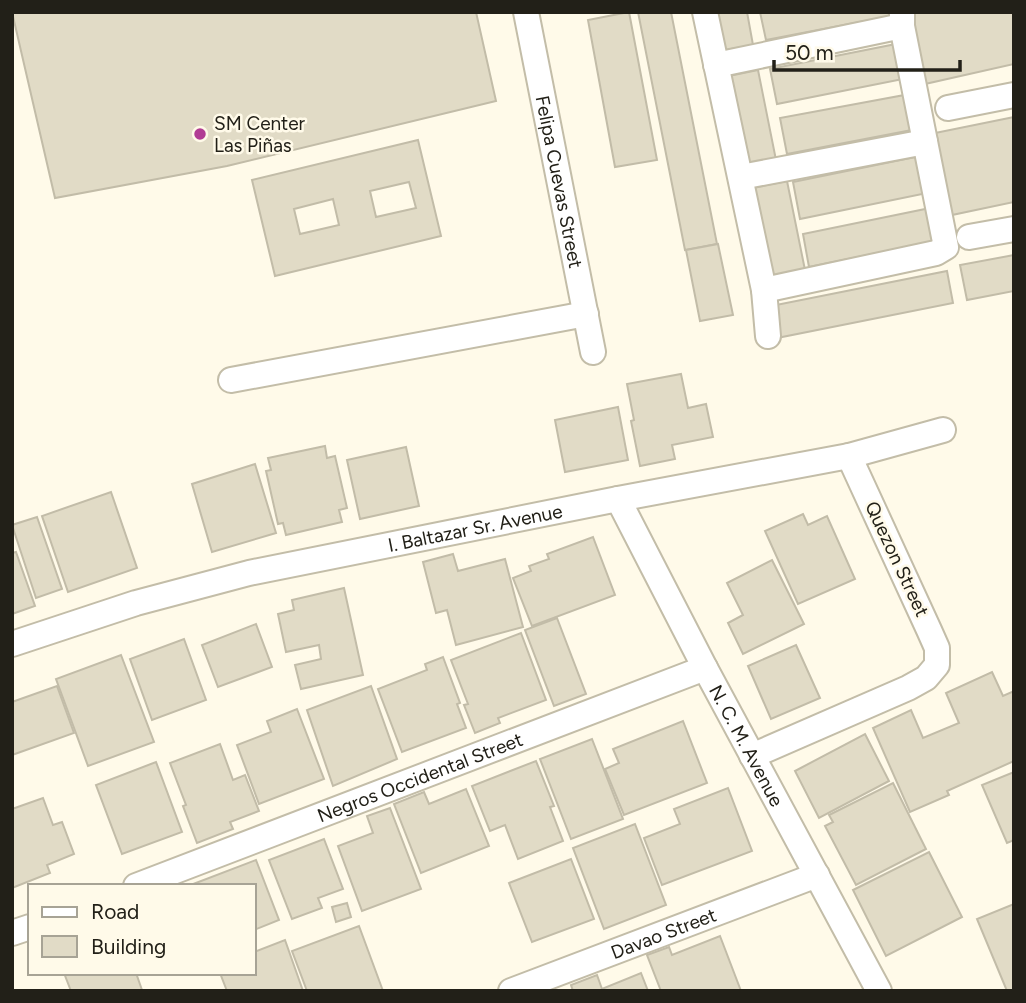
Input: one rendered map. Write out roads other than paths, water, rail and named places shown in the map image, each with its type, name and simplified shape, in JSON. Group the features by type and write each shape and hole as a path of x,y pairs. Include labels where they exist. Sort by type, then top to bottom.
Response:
{"street":[{"name":"Felipa Cuevas Street","path":"526,12 593,352"},
{"path":"705,12 764,290 768,336"},
{"path":"716,65 902,19 946,247 936,253 764,290"},
{"path":"948,108 1014,95"},
{"path":"741,177 925,142"},
{"path":"970,237 1014,229"},
{"path":"231,380 586,314"},
{"name":"I. Baltazar Sr. Avenue","path":"12,643 136,603 249,573 849,456 943,430"},
{"name":"Quezon Street","path":"752,756 908,688 926,678 937,665 937,648 849,456"},
{"name":"N. C. M. Avenue","path":"618,499 878,991"},
{"name":"Negros Occidental Street","path":"141,884 705,668"},
{"name":"Davao Street","path":"511,991 817,875"}],"place":[{"name":"SM Center Las Piñas","path":"200,134"}]}
